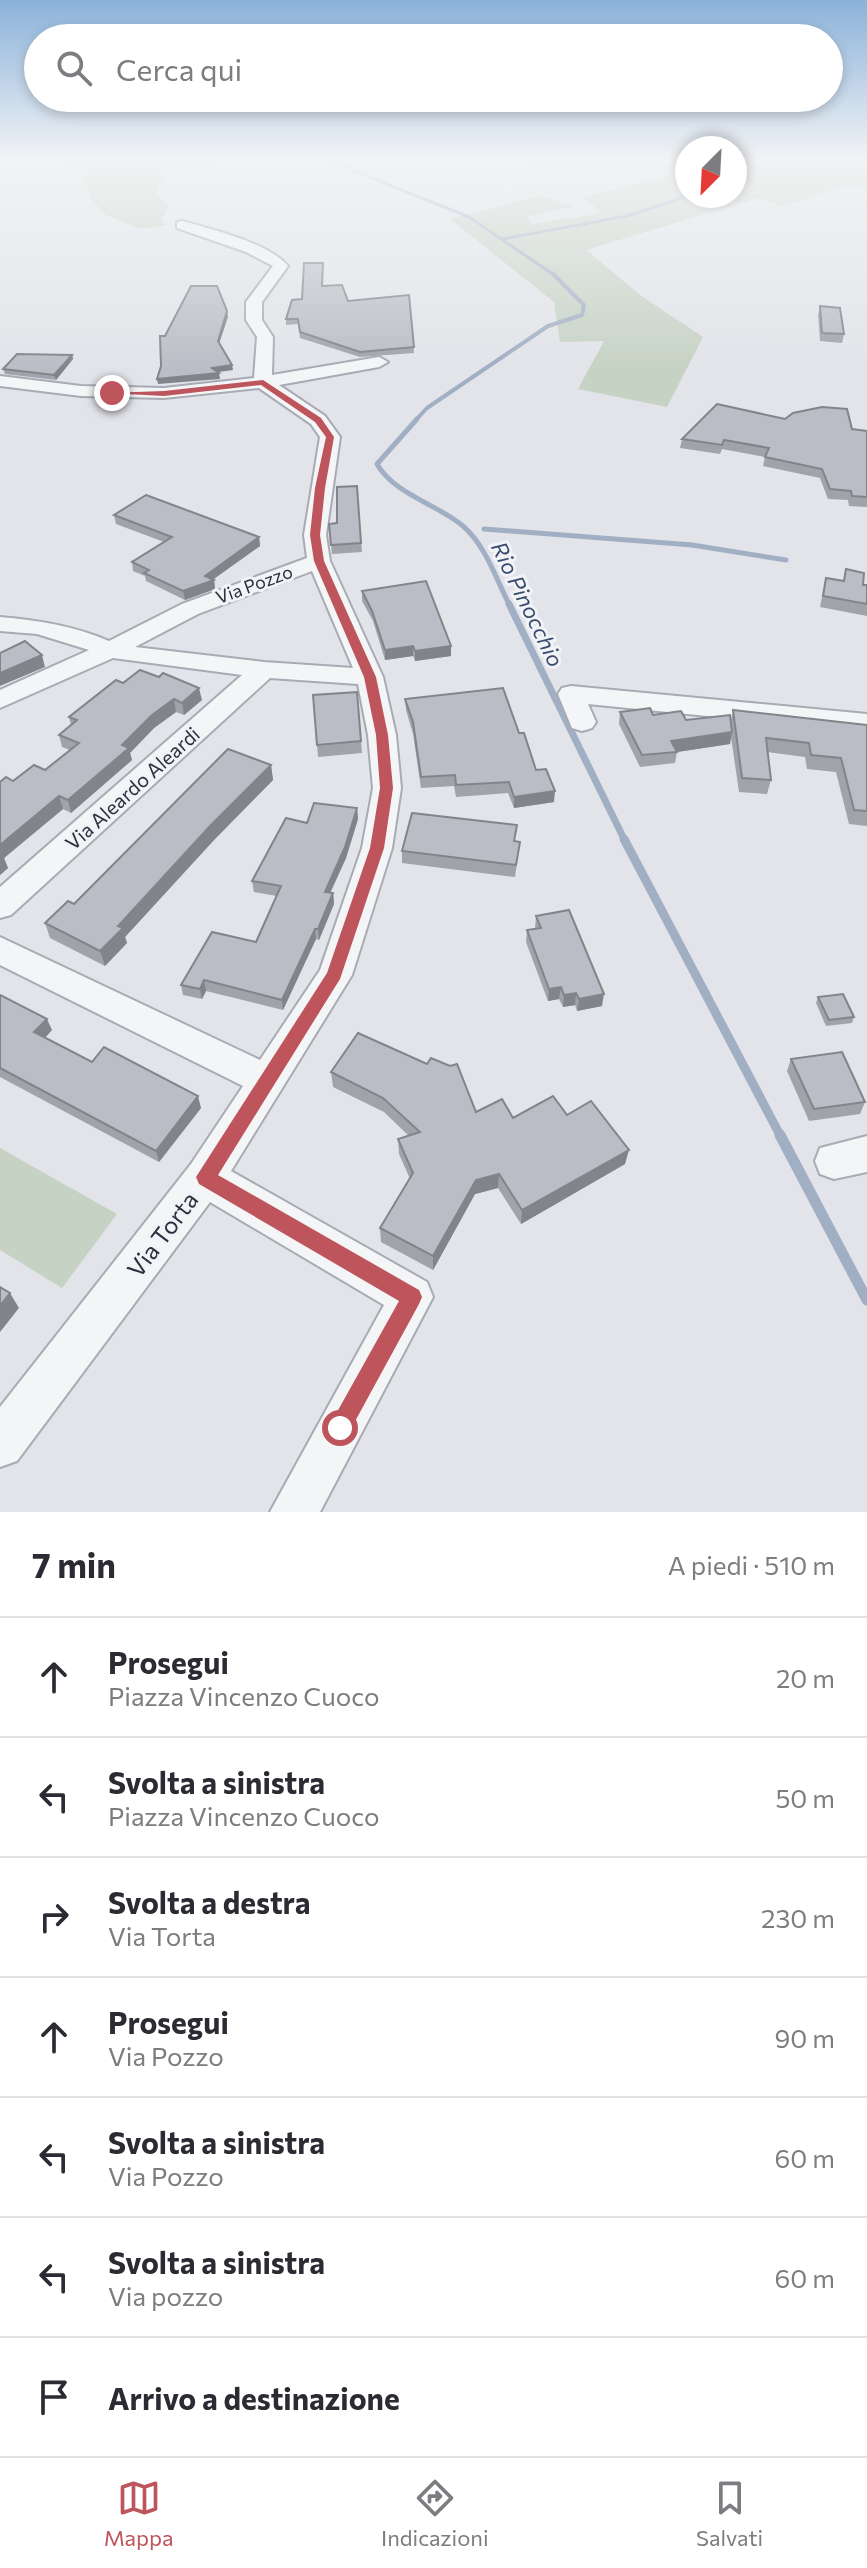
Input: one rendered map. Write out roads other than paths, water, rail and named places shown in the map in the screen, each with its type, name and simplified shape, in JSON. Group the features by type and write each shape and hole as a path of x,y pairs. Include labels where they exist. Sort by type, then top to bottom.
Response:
{"street":[{"path":"193,230 265,253 281,266 254,302 254,320 265,337 263,382"},
{"path":"0,381 81,391 151,393 263,382 379,362"},
{"name":"Via Pozzo","path":"0,700 110,650 190,609 319,561 315,535 330,437 318,420 263,382"},
{"name":"Via Torta","path":"0,1444 205,1177 335,975 377,848 387,788 382,735 370,677 319,561"},
{"path":"0,624 37,627 79,637 110,650 264,670 370,677"},
{"name":"Via Aleardo Aleardi","path":"0,906 264,670"},
{"path":"582,722 571,694 867,723"},
{"path":"0,950 266,1080"},
{"path":"205,1177 412,1297 294,1512"}],"waterway":[{"name":"Rio Pinocchio","path":"487,230 554,275"},
{"path":"503,239 554,230"},
{"name":"Rio Pinocchio","path":"415,421 427,408 548,326 582,315 584,305 554,275"},
{"name":"Rio Pinocchio","path":"417,419 377,464 394,483 453,518 471,534 510,606"},
{"path":"484,529 692,545 786,560"},
{"name":"Rio Pinocchio","path":"509,604 624,840"},
{"name":"Rio Pinocchio","path":"624,840 781,1137"},
{"name":"Rio Pinocchio","path":"780,1135 867,1300"}]}
